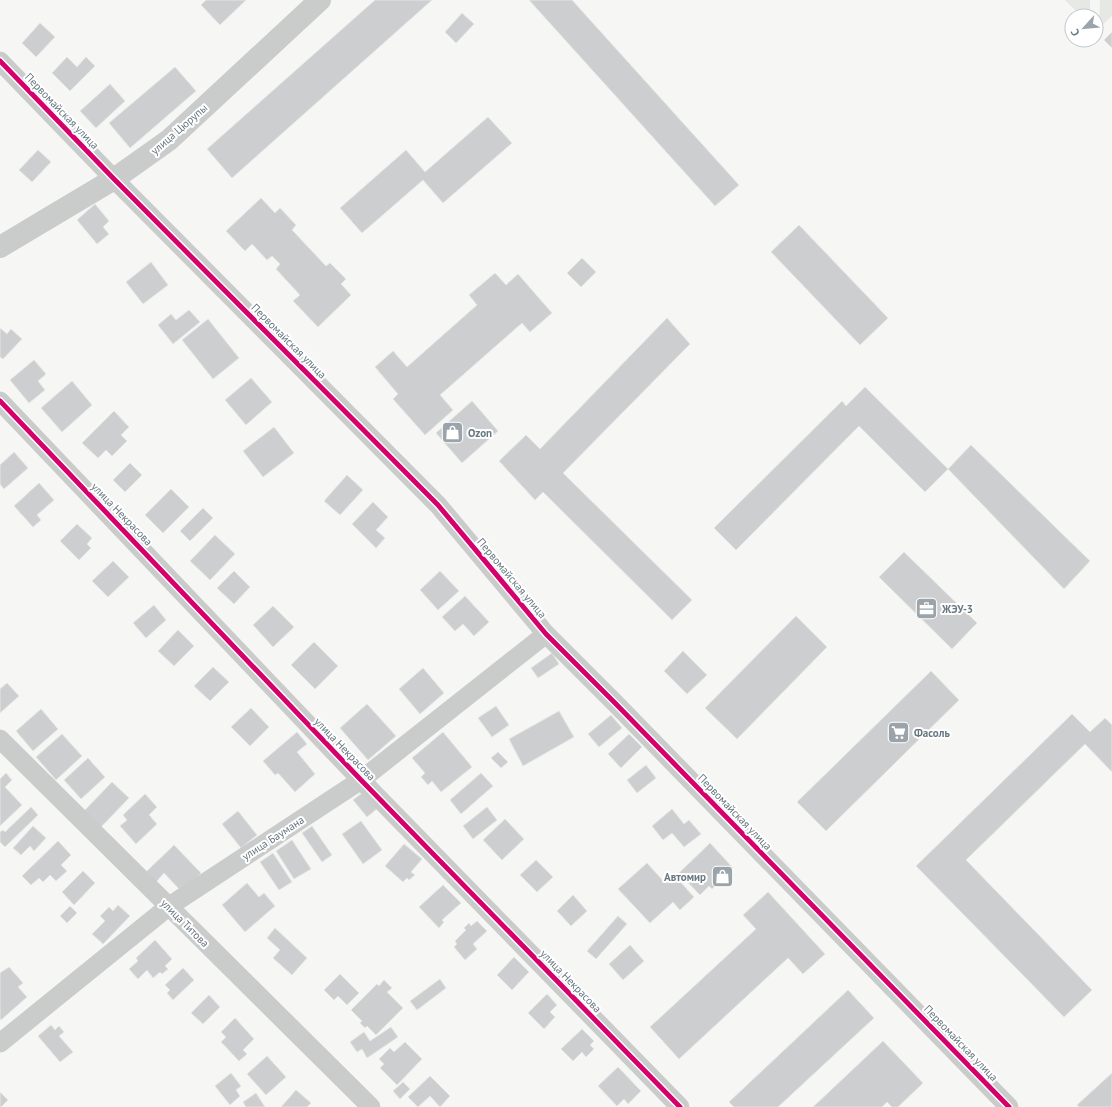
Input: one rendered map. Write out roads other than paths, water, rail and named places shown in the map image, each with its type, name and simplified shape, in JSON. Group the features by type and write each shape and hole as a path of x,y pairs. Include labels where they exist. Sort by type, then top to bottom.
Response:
{"street":[{"name":"улица Цюрупы","path":"0,247 114,179 169,140 320,0"},
{"name":"Первомайская улица","path":"0,61 114,179 438,505 546,634 616,703 1009,1107"},
{"name":"улица Некрасова","path":"0,400 361,780 680,1107"},
{"name":"улица Баумана","path":"0,1043 168,907 361,780 546,634"},
{"name":"улица Титова","path":"0,739 371,1107"}],"place":[{"name":"Ozon","path":"452,433"},
{"name":"ЖЭУ-3","path":"926,609"},
{"name":"Фасоль","path":"899,733"},
{"name":"Автомир","path":"722,877"}]}
